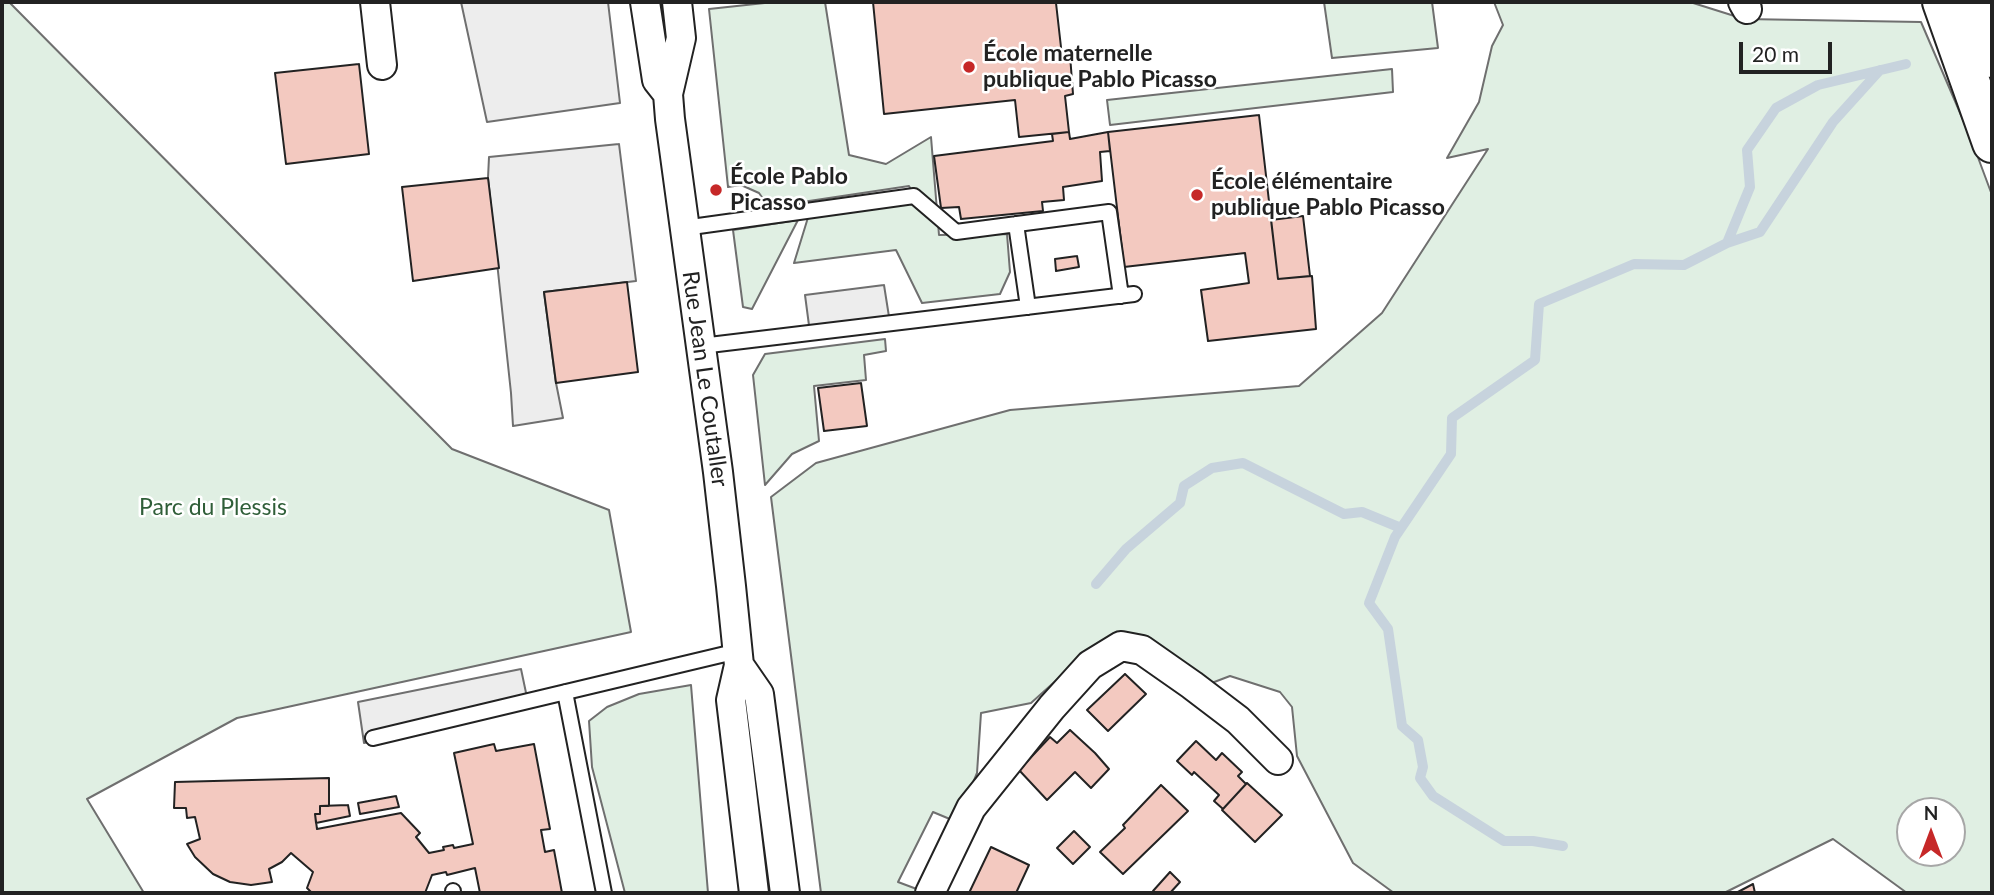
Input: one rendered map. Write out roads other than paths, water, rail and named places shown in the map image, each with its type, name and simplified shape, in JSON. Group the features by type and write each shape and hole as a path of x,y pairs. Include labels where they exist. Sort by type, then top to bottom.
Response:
{"street":[{"path":"375,2 382,65"},
{"name":"Rue Jean Le Coutaller","path":"645,2 657,80 668,94"},
{"path":"650,40 658,2"},
{"path":"658,2 668,94"},
{"name":"Rue Jean Le Coutaller","path":"677,2 681,38 668,94 718,472 738,658 731,700 754,893"},
{"path":"1941,2 1992,143"},
{"path":"1971,2 1992,58"},
{"path":"930,893 971,808 1052,707 1090,665 1121,646 1142,650 1192,685 1238,720 1278,760"},
{"name":"Rue Jean Le Coutaller","path":"738,658 759,694 785,893"}],"lane":[{"path":"684,228 914,196 956,232 1109,212 1127,295 701,346"},
{"path":"1016,224 1028,307"},
{"path":"373,738 565,692 738,658"},
{"path":"565,692 604,893"}],"waterway":[{"path":"1563,846 1533,841 1504,841 1433,796 1420,778 1423,767 1418,740 1402,726 1388,629 1369,603 1395,537 1451,454 1452,418 1535,360 1539,304 1634,264 1684,265 1727,243 1750,187 1747,150 1776,108 1818,85 1906,64"},
{"path":"1727,243 1760,232 1833,122 1880,70"},
{"path":"1096,584 1126,549 1180,503 1184,486 1212,468 1243,463 1344,514 1362,512 1401,528"}],"place":[{"name":"École maternelle publique Pablo Picasso","path":"969,67"},
{"name":"École Pablo Picasso","path":"716,190"},
{"name":"École élémentaire publique Pablo Picasso","path":"1197,195"}],"park label":[{"name":"Parc du Plessis","path":"213,508"}]}
